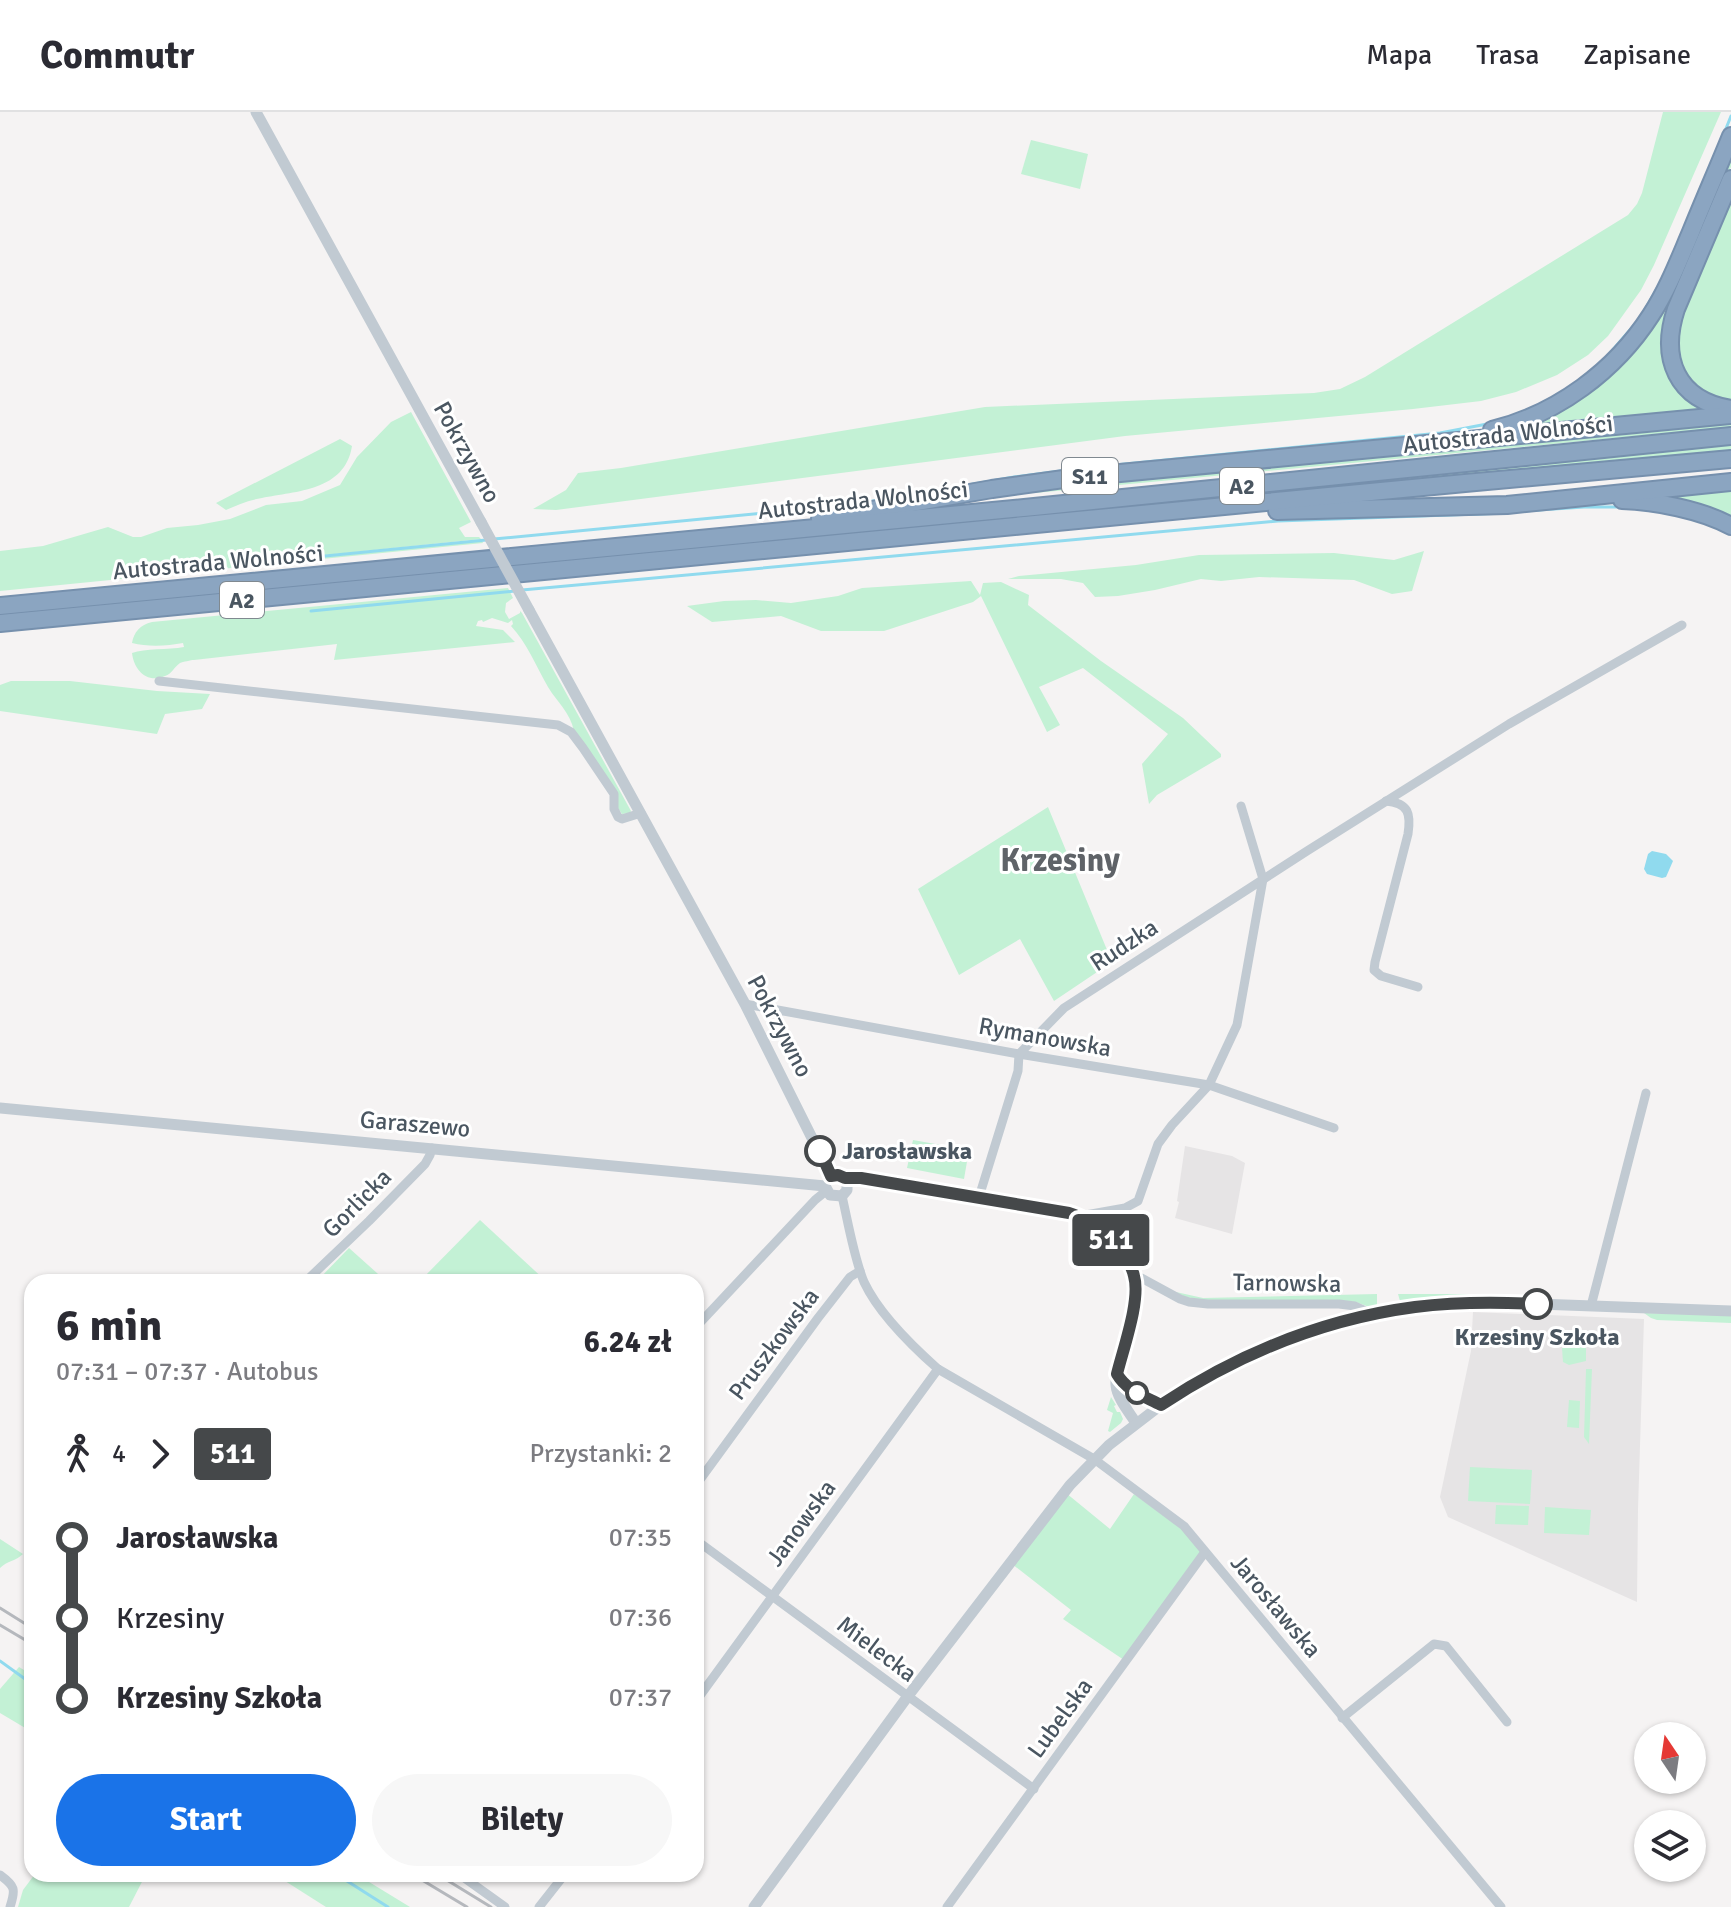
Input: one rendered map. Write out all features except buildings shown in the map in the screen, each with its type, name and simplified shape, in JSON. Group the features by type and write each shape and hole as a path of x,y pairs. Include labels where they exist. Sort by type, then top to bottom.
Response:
{"highway":[{"path":"1432,443 1498,429 1540,413 1587,384 1618,356 1649,318 1667,286 1731,136"},
{"path":"1731,179 1676,309 1669,346 1676,373 1689,390 1708,403 1731,412"},
{"name":"S11","path":"752,535 834,516 1032,483 1731,412"},
{"name":"Autostrada Wolności","path":"0,606 752,535 1731,436"},
{"name":"Autostrada Wolności","path":"0,623 1731,459"},
{"path":"1187,509 1264,511 1507,505 1731,482"},
{"path":"1560,500 1648,503 1687,510 1731,526"}],"street":[{"name":"Pokrzywno","path":"256,112 745,1004 828,1184"},
{"name":"Rudzka","path":"1019,1054 1064,1008 1263,879 1509,724 1682,625"},
{"path":"159,681 558,725 575,737 614,794 614,809 618,817 622,819 641,813"},
{"path":"1386,801 1397,802 1405,808 1410,818 1374,970 1381,976 1418,987"},
{"path":"1080,1216 1125,1208 1138,1201 1158,1144 1209,1085 1237,1025 1263,879 1241,806"},
{"name":"Rymanowska","path":"745,1004 1209,1085 1334,1128"},
{"path":"979,1197 1018,1071 1019,1054"},
{"path":"1591,1306 1646,1093"},
{"name":"Garaszewo","path":"0,1108 828,1184"},
{"name":"Gorlicka","path":"313,1274 425,1164 432,1148"},
{"path":"704,1318 838,1175 1080,1216 1115,1243 1134,1274 1134,1306 1115,1383 1136,1423"},
{"path":"828,1184 834,1197 842,1196 848,1186 845,1178"},
{"name":"Jarosławska","path":"842,1196 860,1271 868,1290 921,1354 938,1369 1094,1459 1184,1526 1501,1907"},
{"name":"Pruszkowska","path":"704,1474 818,1318 850,1277 860,1271"},
{"name":"Tarnowska","path":"1134,1274 1189,1302 1339,1304 1355,1306 1372,1314 1415,1307 1486,1303 1731,1311"},
{"path":"754,1907 908,1696 1070,1485 1094,1459 1161,1405 1214,1373 1266,1348 1321,1327 1372,1314"},
{"name":"Janowska","path":"704,1690 938,1369"},
{"path":"1117,1374 1129,1388 1161,1405"},
{"name":"Mielecka","path":"704,1546 1034,1789"},
{"name":"Lubelska","path":"947,1907 1205,1552"},
{"path":"1342,1718 1434,1644 1446,1646 1507,1722"},
{"path":"0,1875 12,1884 14,1891 10,1907"},
{"path":"470,1882 505,1907"},
{"path":"539,1907 559,1882"}],"shaded area":[{"path":"1185,1146 1232,1156 1245,1163 1232,1234 1175,1218"},
{"path":"1473,1312 1644,1319 1637,1602 1448,1517 1440,1497 1471,1351"}],"green space":[{"path":"1663,112 1721,112 1641,290 1608,336 1588,355 1557,375 1516,392 1481,401 1125,436 556,510 533,509 566,490 578,473 985,407 1314,393 1340,389 1365,377 1628,215 1642,193"},
{"path":"1031,140 1088,154 1080,189 1021,174"},
{"path":"1731,147 1731,167 1664,353 1714,412 1502,432 1621,359"},
{"path":"1731,199 1731,400 1714,395 1691,380 1680,357 1679,343 1684,311"},
{"path":"411,412 471,522 459,528 465,537 481,539 305,559 483,543 0,591 0,551 43,546 108,527 141,537 167,528 230,519 266,505 302,501 340,485 357,457 391,422"},
{"path":"1731,420 1731,427 1035,493 1034,488"},
{"path":"340,439 352,446 348,461 329,480 304,490 252,500 226,510 216,503"},
{"path":"1731,442 1731,454 519,567 518,563"},
{"path":"1731,487 1731,522 1647,495"},
{"path":"1424,551 1412,591 1392,594 1354,580 1259,577 1221,581 1201,579 1155,590 1095,597 1083,583 1061,579 1008,579 1199,555 1334,553 1394,560"},
{"path":"971,581 980,595 983,583 1001,582 1029,595 1028,605 1183,718 1221,757 1157,795 1149,804 1142,764 1168,734 1083,668 1039,687 1060,725 1047,732 981,596 973,602 884,631 821,631 781,616 712,622 687,606 756,600 791,603 838,596 862,588"},
{"path":"508,588 513,598 506,603 505,612 509,619 520,611 522,613 630,813 622,814 618,808 617,792 574,731 566,713 511,626 512,620 508,623 492,618 478,621 476,626 503,630 515,642 334,660 337,644 189,661 180,663 169,674 158,678 142,674 135,665 132,653 184,647 183,643 158,646 132,643 138,630 152,622"},
{"path":"11,681 70,681 210,694 202,709 165,714 157,734 0,711 0,685"},
{"path":"1048,807 1112,962 1054,1001 1020,939 959,975 918,889"},
{"path":"913,1140 969,1150 964,1179 907,1168"},
{"path":"480,1220 538,1274 427,1274"},
{"path":"349,1248 378,1274 324,1274"},
{"path":"1176,1292 1203,1298 1377,1294 1377,1305 1202,1300"},
{"path":"1398,1294 1483,1294 1400,1301"},
{"path":"1644,1313 1731,1315 1731,1323 1657,1320"},
{"path":"1586,1347 1586,1361 1569,1365 1563,1362 1562,1348"},
{"path":"1586,1369 1592,1369 1589,1444 1584,1437"},
{"path":"1111,1397 1123,1419 1110,1432 1113,1413 1107,1410"},
{"path":"1569,1400 1580,1401 1579,1428 1567,1427"},
{"path":"1470,1467 1532,1470 1530,1504 1468,1501"},
{"path":"1066,1493 1110,1529 1134,1494 1182,1529 1203,1552 1124,1660 1063,1619 1071,1610 1012,1564"},
{"path":"1496,1505 1529,1506 1528,1525 1495,1524"},
{"path":"1545,1507 1591,1510 1589,1535 1544,1533"},
{"path":"0,1539 23,1554 0,1568"},
{"path":"19,1667 24,1670 24,1727 0,1713 0,1689"},
{"path":"29,1882 142,1882 129,1907 18,1907"},
{"path":"287,1882 369,1882 410,1907 326,1907"}],"water":[{"path":"1652,851 1666,854 1673,861 1666,877 1647,874 1644,869 1648,854"}],"waterway":[{"path":"1725,131 1731,116"},
{"path":"1643,313 1659,285"},
{"path":"1610,353 1636,323"},
{"path":"939,490 1084,468 1440,433 1487,424"},
{"path":"1054,488 1102,483"},
{"path":"494,539 848,505 923,493"},
{"path":"1523,511 1619,507"},
{"path":"522,590 1278,521 1507,513"},
{"path":"305,558 486,540"},
{"path":"311,611 515,591"},
{"path":"0,1661 24,1678"},
{"path":"349,1882 388,1907"}],"railway":[{"path":"0,1608 24,1623"},
{"path":"0,1625 24,1639"},
{"path":"425,1882 467,1907"},
{"path":"450,1882 491,1907"}],"bus line":[{"name":"511","path":"820,1151 831,1176 861,1178 1069,1213 1094,1224 1124,1254 1136,1282 1132,1314 1117,1374 1129,1388 1161,1405 1214,1373 1266,1348 1321,1327 1393,1310 1432,1305 1537,1304"}],"place":[{"name":"Jarosławska","path":"820,1151"},
{"name":"Krzesiny Szkoła","path":"1537,1304"}],"district":[{"name":"Krzesiny","path":"1060,860"}]}
